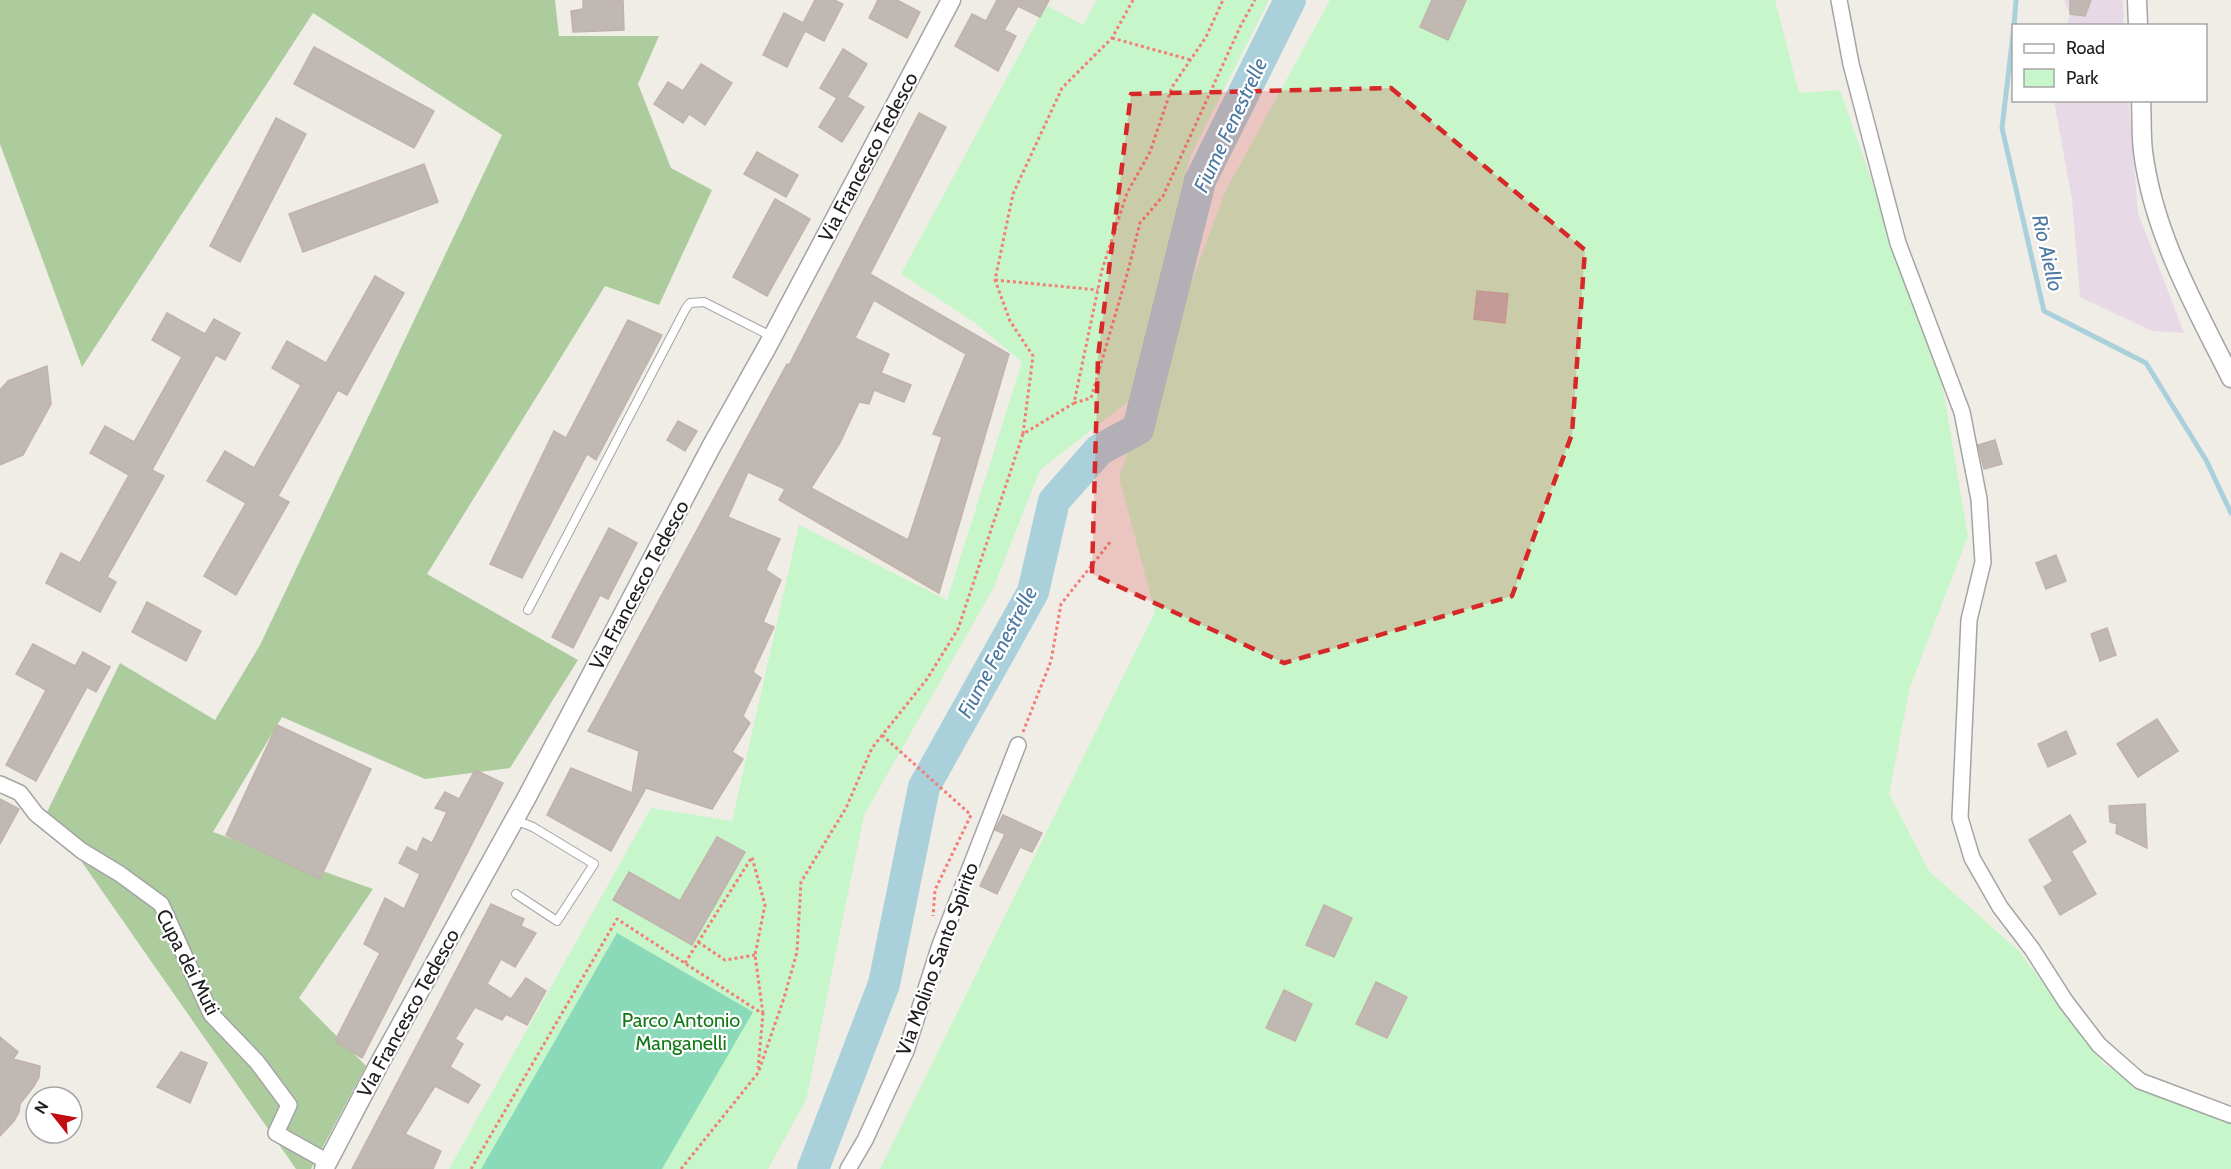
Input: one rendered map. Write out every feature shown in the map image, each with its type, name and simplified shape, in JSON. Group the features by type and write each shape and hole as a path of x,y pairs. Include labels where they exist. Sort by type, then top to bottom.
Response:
{"street":[{"name":"Via Francesco Tedesco","path":"326,1165 378,1066 515,820 711,447 773,337 951,0"},
{"path":"1839,0 1851,64 1899,243 1962,412 1979,499 1983,562 1969,620 1960,818 1972,858 2000,907 2099,1045 2140,1081 2231,1114"},
{"path":"2137,0 2138,24"},
{"path":"2141,102 2143,152 2156,212 2179,275 2231,378"},
{"name":"Via Molino Santo Spirito","path":"848,1169 865,1140 906,1051 940,945 1018,745"},
{"name":"Cupa dei Muti","path":"0,784 20,793 36,814 82,851 120,874 161,904 211,1014 257,1062 289,1105 276,1133 326,1165"}],"lane":[{"path":"528,610 690,303 704,302 773,337"},
{"path":"515,820 532,827 594,864 557,921 516,894"}],"path":[{"path":"681,1169 758,1073 784,998 796,952 801,882 846,808 872,748 927,679 958,629 1023,434 1033,356 1010,321 995,280 1013,194 1062,88 1112,38 1133,0"},
{"path":"1074,403 1102,270 1127,193 1150,152 1172,87 1206,38 1223,0"},
{"path":"1023,434 1074,403 1091,398 1140,223 1163,196 1240,27 1256,0"},
{"path":"1112,38 1191,60"},
{"path":"995,280 1098,290"},
{"path":"1018,745 1051,661 1061,604 1111,541"},
{"path":"882,735 971,814 934,890 932,921 940,945"},
{"path":"685,963 752,857 765,905 755,955 763,1014 758,1073"},
{"path":"471,1169 617,919 763,1014"},
{"path":"698,942 725,960 755,955"}],"highlighted area":[{"path":"1391,88 1585,250 1572,434 1512,596 1284,663 1092,574 1098,357 1131,94"}],"shaded area":[{"path":"2064,0 2123,0 2124,24 2067,24 2070,14"},
{"path":"2054,102 2129,102 2138,213 2184,333 2152,331 2080,297 2072,199"}],"green space":[{"path":"0,0 555,0 559,36 659,36 638,84 671,168 712,190 659,305 605,286 427,574 578,660 510,768 425,779 282,717 213,832 373,889 299,998 366,1066 311,1169 296,1169 47,812 120,663 215,720 260,645 502,135 313,13 82,367 0,144"},
{"name":"Parco Antonio Manganelli","path":"1097,0 1269,0 1190,157 1130,400 1040,470 993,589 864,815 806,1100 768,1169 449,1169 651,808 732,821 799,525 947,600 1022,362 974,322 901,274 1046,5 1083,25"},
{"path":"1330,0 1775,0 1799,93 1840,90 1942,383 1968,536 1910,687 1889,794 1929,871 2019,951 2105,1065 2231,1122 2231,1169 880,1169 1155,612 1119,477 1225,192"},
{"path":"617,933 753,1012 662,1169 481,1169"}],"building":[{"path":"583,0 623,0 624,30 573,32 571,11 583,9"},
{"path":"815,0 834,0 843,4 824,41 805,31 787,67 763,55 784,13 803,23"},
{"path":"878,0 897,0 920,12 907,38 869,18"},
{"path":"997,0 1049,0 1040,17 1018,6 1004,30 1016,36 998,71 955,46 972,14 986,21"},
{"path":"1432,0 1466,0 1448,40 1420,27"},
{"path":"2070,0 2091,0 2085,16 2070,14"},
{"path":"314,47 434,111 414,148 294,84"},
{"path":"843,49 867,64 847,97 864,107 842,142 819,127 837,98 820,88"},
{"path":"701,64 732,83 705,125 689,114 683,123 654,104 668,82 683,91"},
{"path":"919,113 946,127 870,274 1009,354 939,593 779,500 785,489 748,472 728,517 780,539 766,570 781,580 763,622 774,627 753,672 761,678 743,716 750,723 732,752 743,759 712,809 646,788 611,851 547,815 571,768 632,793 639,751 588,731 787,364 789,365","holes":["874,300 966,354 933,434 942,437 908,540 811,488 840,443 859,402 869,404 874,390 904,402 911,385 881,373 889,354 855,338"]},
{"path":"276,118 306,134 240,262 210,246"},
{"path":"757,152 798,175 786,197 744,174"},
{"path":"424,164 438,202 303,252 289,214"},
{"path":"775,199 810,219 767,296 733,277"},
{"path":"375,276 404,293 347,395 338,390 278,496 289,502 236,595 204,576 246,503 207,481 225,451 254,468 301,385 272,368 287,341 326,363"},
{"path":"1477,291 1508,294 1505,323 1474,319"},
{"path":"167,313 205,334 214,319 240,333 225,360 216,355 152,470 164,476 107,577 116,582 100,612 46,583 61,553 80,563 129,475 90,453 105,426 134,442 182,357 152,340"},
{"path":"628,320 662,335 596,460 587,454 522,578 490,564 554,431 566,438"},
{"path":"47,366 51,404 23,455 0,465 0,390 8,381"},
{"path":"678,421 697,431 685,451 667,440"},
{"path":"1995,440 2002,464 1984,469 1978,445"},
{"path":"609,528 637,543 608,599 600,595 573,648 552,637"},
{"path":"2056,555 2066,581 2046,589 2036,563"},
{"path":"147,602 201,631 186,661 132,632"},
{"path":"2107,628 2116,655 2100,661 2091,634"},
{"path":"33,644 75,666 83,652 110,667 96,692 87,687 36,781 6,765 46,690 16,674"},
{"path":"2157,719 2178,751 2138,777 2117,744"},
{"path":"277,725 371,769 320,879 226,835"},
{"path":"2066,731 2076,754 2048,767 2038,744"},
{"path":"475,770 503,783 362,1058 335,1041 380,953 364,944 385,898 404,909 420,874 399,863 407,847 417,852 423,838 432,843 447,812 435,808 445,792 459,799"},
{"path":"0,799 19,809 0,844"},
{"path":"2145,804 2147,848 2116,833 2117,824 2110,822 2109,806"},
{"path":"1003,815 1042,833 1032,852 1020,847 997,894 980,886 1005,834 995,830"},
{"path":"2070,815 2086,842 2071,851 2096,894 2060,915 2044,887 2053,881 2029,840"},
{"path":"717,837 745,852 692,945 613,900 629,872 680,901"},
{"path":"491,904 524,919 521,926 536,933 515,967 501,959 487,984 511,999 526,978 546,991 527,1025 506,1014 502,1020 475,1007 455,1039 463,1044 450,1067 480,1085 468,1103 435,1086 405,1134 441,1151 433,1169 352,1169"},
{"path":"1324,905 1352,918 1334,957 1306,945"},
{"path":"1376,982 1407,997 1387,1038 1356,1024"},
{"path":"1284,990 1312,1004 1295,1041 1266,1028"},
{"path":"0,1037 18,1052 13,1059 40,1066 39,1077 35,1085 24,1085 24,1099 14,1121 0,1136"},
{"path":"181,1052 207,1063 190,1103 157,1087"}],"waterway":[{"name":"Fiume Fenestrelle","path":"813,1169 884,984 924,787 1033,592 1054,501 1099,450 1138,429 1200,181 1290,0"},
{"name":"Rio Aiello","path":"2014,24 2016,0"},
{"name":"Rio Aiello","path":"2012,43 2002,128 2044,311 2146,363 2206,460 2231,513"}]}
